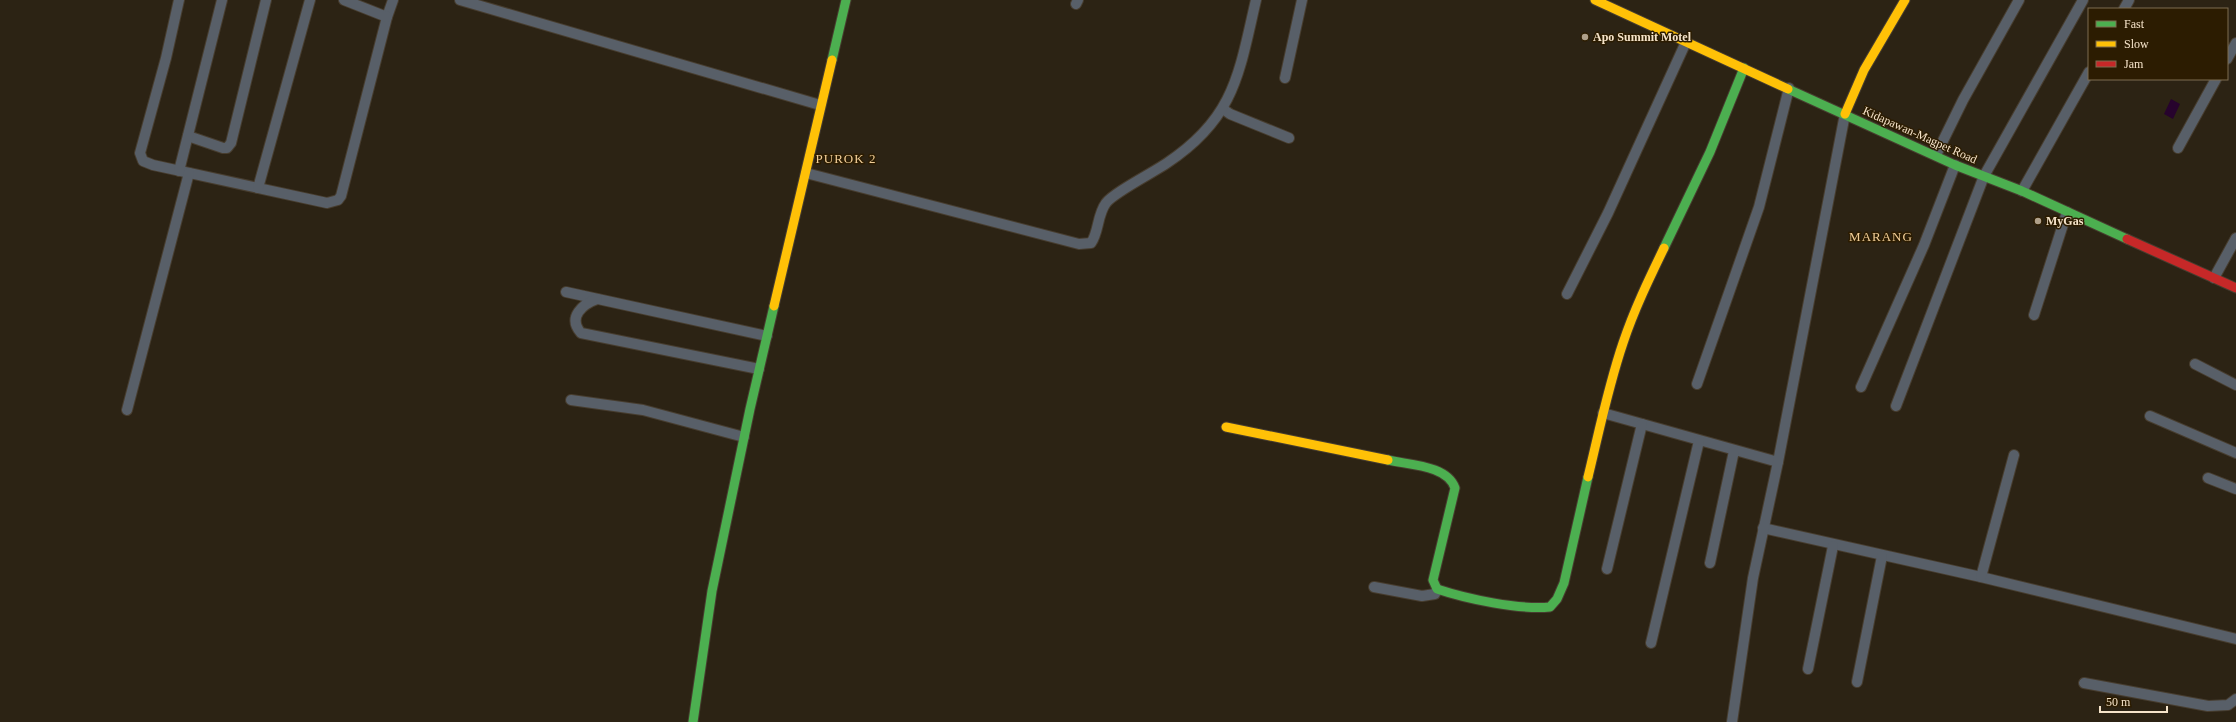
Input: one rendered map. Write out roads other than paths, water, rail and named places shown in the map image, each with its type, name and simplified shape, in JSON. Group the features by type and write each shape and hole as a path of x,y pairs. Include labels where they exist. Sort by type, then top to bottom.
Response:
{"street":[{"path":"179,0 166,58 140,153 143,161 184,172 327,203 338,200 341,196 386,17 393,0"},
{"path":"127,410 184,172 188,136 222,0"},
{"path":"188,136 223,148 227,148 231,142 266,0"},
{"path":"258,188 310,0"},
{"path":"344,0 386,17"},
{"path":"460,0 820,105"},
{"path":"693,722 712,591 744,437 806,173 820,105 846,0"},
{"path":"806,173 1085,245 1091,243 1094,239 1106,203 1168,162 1208,127 1223,109 1239,75 1256,0"},
{"path":"1285,78 1302,0"},
{"name":"Kidapawan-Magpet Road","path":"1595,0 1955,165 2022,191 2236,288"},
{"path":"1732,722 1753,578 1778,462 1844,114 1851,96 1871,58 1905,0"},
{"path":"1936,155 1963,100 2019,0"},
{"path":"1896,406 1984,176 2083,0"},
{"path":"1567,294 1608,213 1686,42"},
{"path":"2228,57 2236,43"},
{"path":"1437,589 1535,608 1550,607 1556,602 1564,583 1603,413 1622,345 1636,307 1710,152 1744,68"},
{"path":"2022,191 2088,74"},
{"path":"2178,148 2215,80"},
{"path":"1697,384 1759,207 1789,88"},
{"path":"1223,109 1230,114 1289,138"},
{"path":"1861,387 1924,245 1955,165"},
{"path":"2034,315 2067,212"},
{"path":"2214,278 2236,238"},
{"path":"566,292 767,336"},
{"path":"597,298 586,303 577,313 576,322 581,333 759,369"},
{"path":"2195,364 2236,385"},
{"path":"571,400 643,410 744,437"},
{"path":"1603,413 1734,451 1778,462"},
{"path":"2150,416 2236,453"},
{"path":"1607,569 1642,424"},
{"path":"1226,427 1440,471 1448,476 1453,482 1454,494 1433,580 1437,589"},
{"path":"1651,643 1699,441"},
{"path":"1710,563 1734,451"},
{"path":"1981,577 2014,455"},
{"path":"2208,478 2236,489"},
{"path":"1763,528 1833,546 1981,577 2236,638"},
{"path":"1808,669 1833,546"},
{"path":"1857,682 1882,556"},
{"path":"1374,588 1422,596 1435,594 1437,589"},
{"path":"2084,683 2208,706 2228,705 2236,699"}],"place":[{"name":"Apo Summit Motel","path":"1585,37"},
{"name":"MyGas","path":"2038,221"}],"district":[{"name":"PUROK 2","path":"846,158"},
{"name":"MARANG","path":"1881,236"}]}
